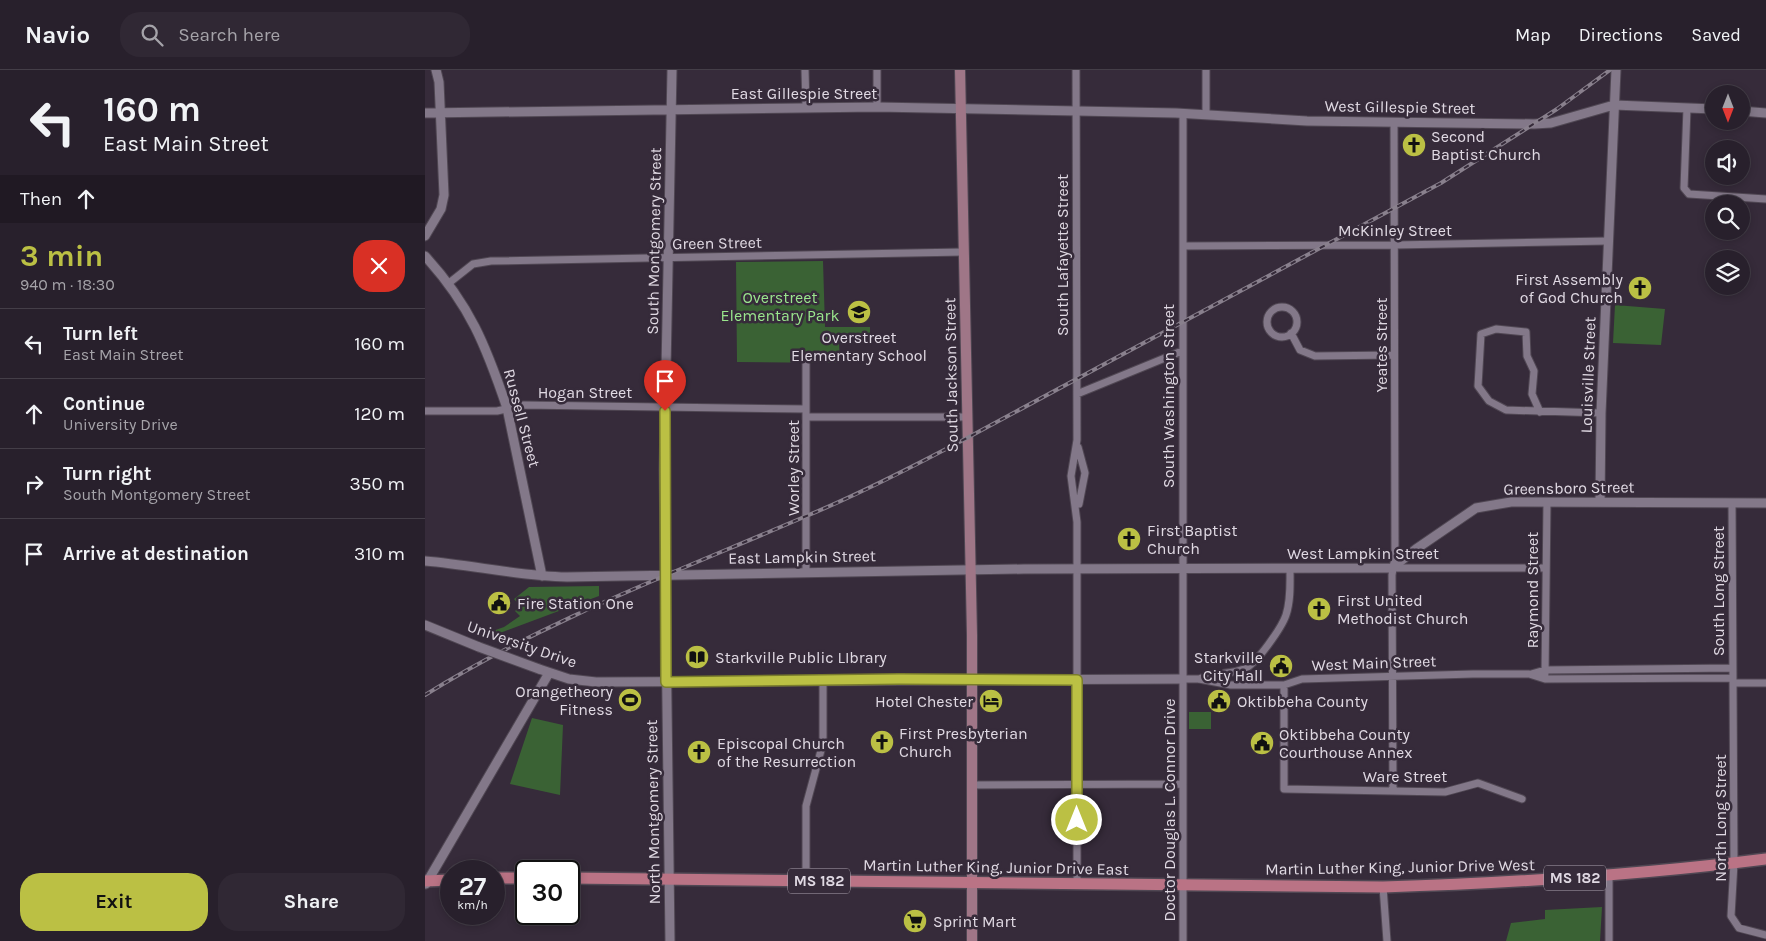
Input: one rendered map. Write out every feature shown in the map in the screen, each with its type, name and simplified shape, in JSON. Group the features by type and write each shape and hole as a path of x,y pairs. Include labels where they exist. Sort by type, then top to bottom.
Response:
{"main road":[{"name":"South Jackson Street","path":"961,70 963,252 971,570 972,941"},
{"name":"Martin Luther King, Junior Drive West","path":"1183,886 1383,887 1500,883 1609,876 1766,859"},
{"name":"Martin Luther King, Junior Drive East","path":"580,878 1183,886"},
{"path":"426,883 440,881"}],"street":[{"path":"425,236 441,209 444,195 439,82 435,70"},
{"name":"South Montgomery Street","path":"666,682 664,576 665,406 671,70"},
{"path":"805,70 805,107"},
{"path":"877,70 877,107"},
{"name":"South Lafayette Street","path":"1075,70 1077,461 1071,476 1077,522"},
{"path":"1205,70 1205,115"},
{"name":"Louisville Street","path":"1600,502 1601,414 1616,70"},
{"name":"West Gillespie Street","path":"1183,113 1394,122 1551,123 1614,105 1705,109"},
{"name":"East Gillespie Street","path":"425,114 805,107 1183,113"},
{"path":"1687,108 1684,188 1689,194 1766,199"},
{"path":"1750,112 1766,113"},
{"name":"South Washington Street","path":"1183,113 1181,569 1183,679"},
{"name":"Yeates Street","path":"1393,791 1392,568 1395,556 1394,122"},
{"name":"McKinley Street","path":"1183,246 1608,241"},
{"name":"Green Street","path":"449,283 465,268 480,262 963,252"},
{"name":"Russell Street","path":"425,256 461,298 483,344 507,408 542,576"},
{"path":"1283,307 1292,311 1296,325 1291,333 1282,336 1273,334 1267,321 1270,312 1283,307"},
{"path":"1540,412 1531,394 1533,371 1527,356 1526,332 1496,328 1481,334 1478,386 1489,401 1506,410 1540,412 1601,414"},
{"path":"1291,333 1300,350 1315,356 1394,356"},
{"path":"1077,394 1182,350"},
{"name":"Worley Street","path":"806,363 806,572"},
{"name":"Hogan Street","path":"425,411 497,411 524,405 806,409"},
{"path":"807,417 967,417"},
{"name":"South Lafayette Street","path":"1077,461 1085,473 1077,522 1077,885"},
{"path":"1073,489 1077,491 1083,489"},
{"name":"Greensboro Street","path":"1392,568 1416,548 1476,508 1511,502 1766,503"},
{"name":"Raymond Street","path":"1545,679 1547,502"},
{"name":"South Long Street","path":"1731,503 1733,681"},
{"name":"East Lampkin Street","path":"425,561 469,565 542,576 664,576 692,573 1077,567 1181,569"},
{"path":"1199,679 1213,673 1221,674 1251,666 1283,623 1289,602 1290,568"},
{"name":"West Lampkin Street","path":"1181,569 1545,568"},
{"name":"University Drive","path":"425,625 549,673 586,681 1183,679"},
{"name":"West Main Street","path":"1183,679 1199,679 1221,683 1284,685 1302,679 1529,674 1545,670 1733,668"},
{"path":"426,883 549,673"},
{"path":"1221,674 1221,683"},
{"name":"West Main Street","path":"1529,674 1545,679 1766,683"},
{"name":"Doctor Douglas L. Connor Drive","path":"1183,679 1183,941"},
{"path":"806,881 805,806 823,743 823,680"},
{"name":"North Long Street","path":"1733,681 1735,863 1731,916 1739,928 1766,935"},
{"name":"North Montgomery Street","path":"666,682 670,941"},
{"name":"Ware Street","path":"1284,685 1284,789 1445,792 1478,783 1522,799"},
{"path":"971,785 1183,784"},
{"path":"1609,876 1609,941"},
{"path":"1383,887 1387,941"}],"green space":[{"name":"Overstreet Elementary Park","path":"823,261 825,327 870,327 870,344 839,343 840,363 737,362 736,262"},
{"path":"1615,305 1665,309 1661,345 1613,343"},
{"path":"599,586 599,596 489,637 487,633 504,627 520,616 515,611 520,606 514,599 529,587"},
{"path":"1189,712 1211,712 1211,729 1189,729"},
{"path":"532,718 563,725 560,795 510,784"},
{"path":"1602,907 1600,941 1506,941 1511,923 1545,919 1545,910"}],"railway":[{"path":"425,695 470,668 563,621 846,499 967,438 1441,183 1557,109 1610,70"}],"place":[{"name":"Second Baptist Church","path":"1414,145"},
{"name":"First Assembly of God Church","path":"1640,288"},
{"name":"Overstreet Elementary School","path":"859,312"},
{"name":"First Baptist Church","path":"1129,539"},
{"name":"Fire Station One","path":"499,603"},
{"name":"First United Methodist Church","path":"1319,609"},
{"name":"Starkville Public LIbrary","path":"697,657"},
{"name":"Starkville City Hall","path":"1281,666"},
{"name":"Orangetheory Fitness","path":"630,700"},
{"name":"Hotel Chester","path":"991,701"},
{"name":"Oktibbeha County","path":"1219,701"},
{"name":"First Presbyterian Church","path":"882,742"},
{"name":"Oktibbeha County Courthouse Annex","path":"1262,743"},
{"name":"Episcopal Church of the Resurrection","path":"699,752"},
{"name":"Sprint Mart","path":"915,921"}],"route":[{"path":"665,411 664,567 666,682 899,679 1077,680 1077,820"}]}
